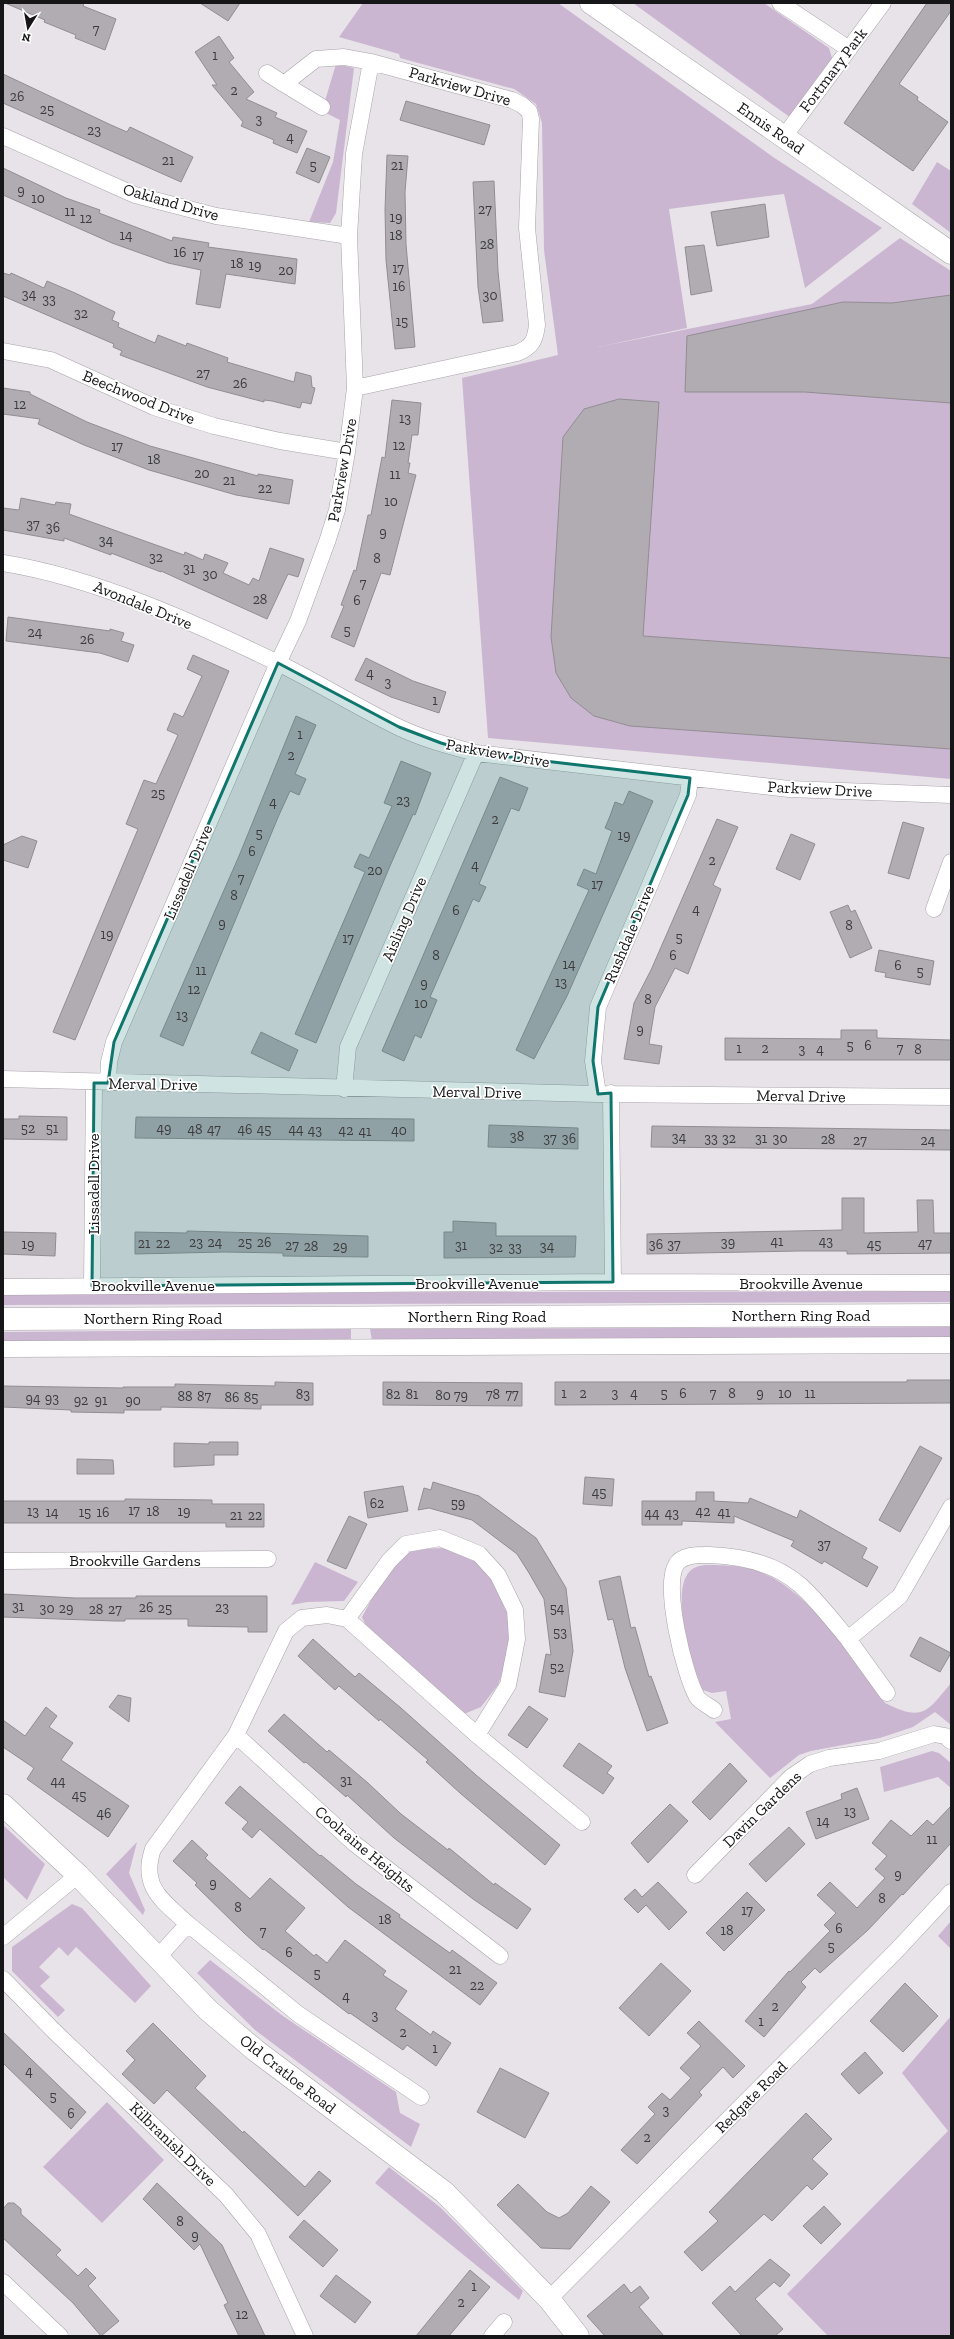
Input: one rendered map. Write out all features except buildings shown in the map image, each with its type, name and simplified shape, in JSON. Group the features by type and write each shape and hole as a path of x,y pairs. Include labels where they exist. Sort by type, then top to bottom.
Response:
{"main road":[{"name":"Ennis Road","path":"591,3 783,138 951,253"},
{"name":"Northern Ring Road","path":"3,1319 951,1315"},
{"name":"Old Cratloe Road","path":"3,1805 78,1875 158,1957 190,1994 255,2050 444,2192 549,2299 578,2336"}],"street":[{"path":"780,3 849,49"},
{"name":"Fortmary Park","path":"783,138 883,3"},
{"path":"284,84 316,60 344,57 371,62"},
{"name":"Parkview Drive","path":"355,388 517,353 529,348 535,340 537,325 527,228 532,128 529,111 522,105 512,100 371,62 354,154 349,236 355,388 347,452 337,510 328,539 298,621 278,663 399,727 441,744 476,753 789,788 951,795"},
{"path":"267,73 322,108"},
{"name":"Oakland Drive","path":"3,136 135,195 216,216 349,236"},
{"name":"Beechwood Drive","path":"3,351 51,360 154,407 214,426 280,441 347,452"},
{"name":"Avondale Drive","path":"3,563 86,582 136,600 278,663"},
{"name":"Lissadell Drive","path":"92,1286 101,1083 109,1062 114,1042 278,663"},
{"name":"Aisling Drive","path":"344,1089 348,1048 476,753"},
{"name":"Rushdale Drive","path":"613,1282 604,1094 593,1061 598,1007 688,795 690,778"},
{"path":"934,909 951,862"},
{"name":"Merval Drive","path":"3,1078 101,1083 344,1089 604,1094 951,1097"},
{"name":"Brookville Avenue","path":"3,1287 613,1282 951,1283"},
{"path":"3,1349 951,1345"},
{"path":"848,1639 900,1596 951,1507"},
{"path":"347,1618 389,1561 406,1544 440,1538 479,1554 498,1575 515,1610 517,1639 508,1685 477,1735"},
{"path":"714,1710 698,1698 685,1664 676,1627 672,1574 677,1563 688,1556 732,1556 753,1561 800,1584 848,1639 887,1693"},
{"name":"Brookville Gardens","path":"3,1561 268,1559"},
{"path":"421,2097 298,2014 188,1924 157,1896 150,1881 150,1859 153,1849 236,1735 286,1631 302,1618 327,1615 347,1618 477,1735 582,1822"},
{"name":"Davin Gardens","path":"695,1875 791,1777 810,1764 829,1758 879,1750 934,1734 945,1736 951,1741"},
{"name":"Coolraine Heights","path":"236,1735 355,1844 500,1956"},
{"path":"3,1937 78,1875"},
{"name":"Redgate Road","path":"549,2299 897,1950 951,1892"},
{"path":"158,1957 188,1924"},
{"name":"Kilbranish Drive","path":"3,1979 236,2207 263,2244 305,2336"},
{"path":"3,2282 60,2336"},
{"path":"492,2336 504,2322"}],"highlighted area":[{"path":"278,663 399,727 441,743 476,753 690,778 688,795 598,1007 593,1061 598,1094 611,1093 613,1282 92,1286 94,1083 108,1083 114,1042"}],"shaded area":[{"path":"363,3 558,3 773,157 882,228 805,288 784,194 669,209 687,328 598,347 812,304 900,238 951,271 951,779 488,738 462,378 558,355 544,250 542,123 536,104 514,89 400,58 399,54 339,37"},
{"path":"633,3 764,3 829,48 832,58 830,64 791,118"},
{"path":"336,64 354,68 336,213 330,223 309,222 333,162 340,120 322,111"},
{"path":"937,162 951,171 951,233 912,204"},
{"path":"951,1291 951,1302 3,1305 3,1293"},
{"path":"951,1327 951,1345 372,1341 370,1329"},
{"path":"351,1329 351,1341 3,1342 3,1332"},
{"path":"446,1548 480,1563 496,1585 508,1615 509,1654 498,1685 481,1707 464,1714 366,1626 362,1617 390,1565 408,1549"},
{"path":"315,1562 358,1582 344,1601 307,1602 291,1605"},
{"path":"705,1565 747,1568 769,1576 789,1589 808,1605 842,1644 885,1703 908,1712 916,1713 923,1711 936,1701 951,1683 951,1725 935,1712 913,1727 880,1738 811,1751 799,1755 770,1778 715,1722 731,1719 726,1691 712,1693 703,1690 689,1649 683,1616 683,1586 687,1575 692,1569"},
{"path":"932,1751 939,1753 951,1763 951,1788 938,1777 884,1792 880,1767"},
{"path":"3,1825 45,1864 27,1900 3,1877"},
{"path":"137,1842 129,1873 145,1910 143,1915 106,1874"},
{"path":"72,1904 82,1908 151,1986 135,2003 76,1947 68,1956 59,1947 39,1967 50,1977 40,1986 65,2010 58,2017 12,1971 12,1947"},
{"path":"951,1921 951,1949 938,1936"},
{"path":"210,1960 283,2016 396,2092 400,2113 420,2124 411,2147 255,2030 197,1973"},
{"path":"951,2016 951,2336 828,2336 787,2294 948,2131 902,2073"},
{"path":"107,2102 164,2160 102,2223 43,2167"},
{"path":"389,2167 441,2208 523,2291 519,2300 375,2183"}]}
